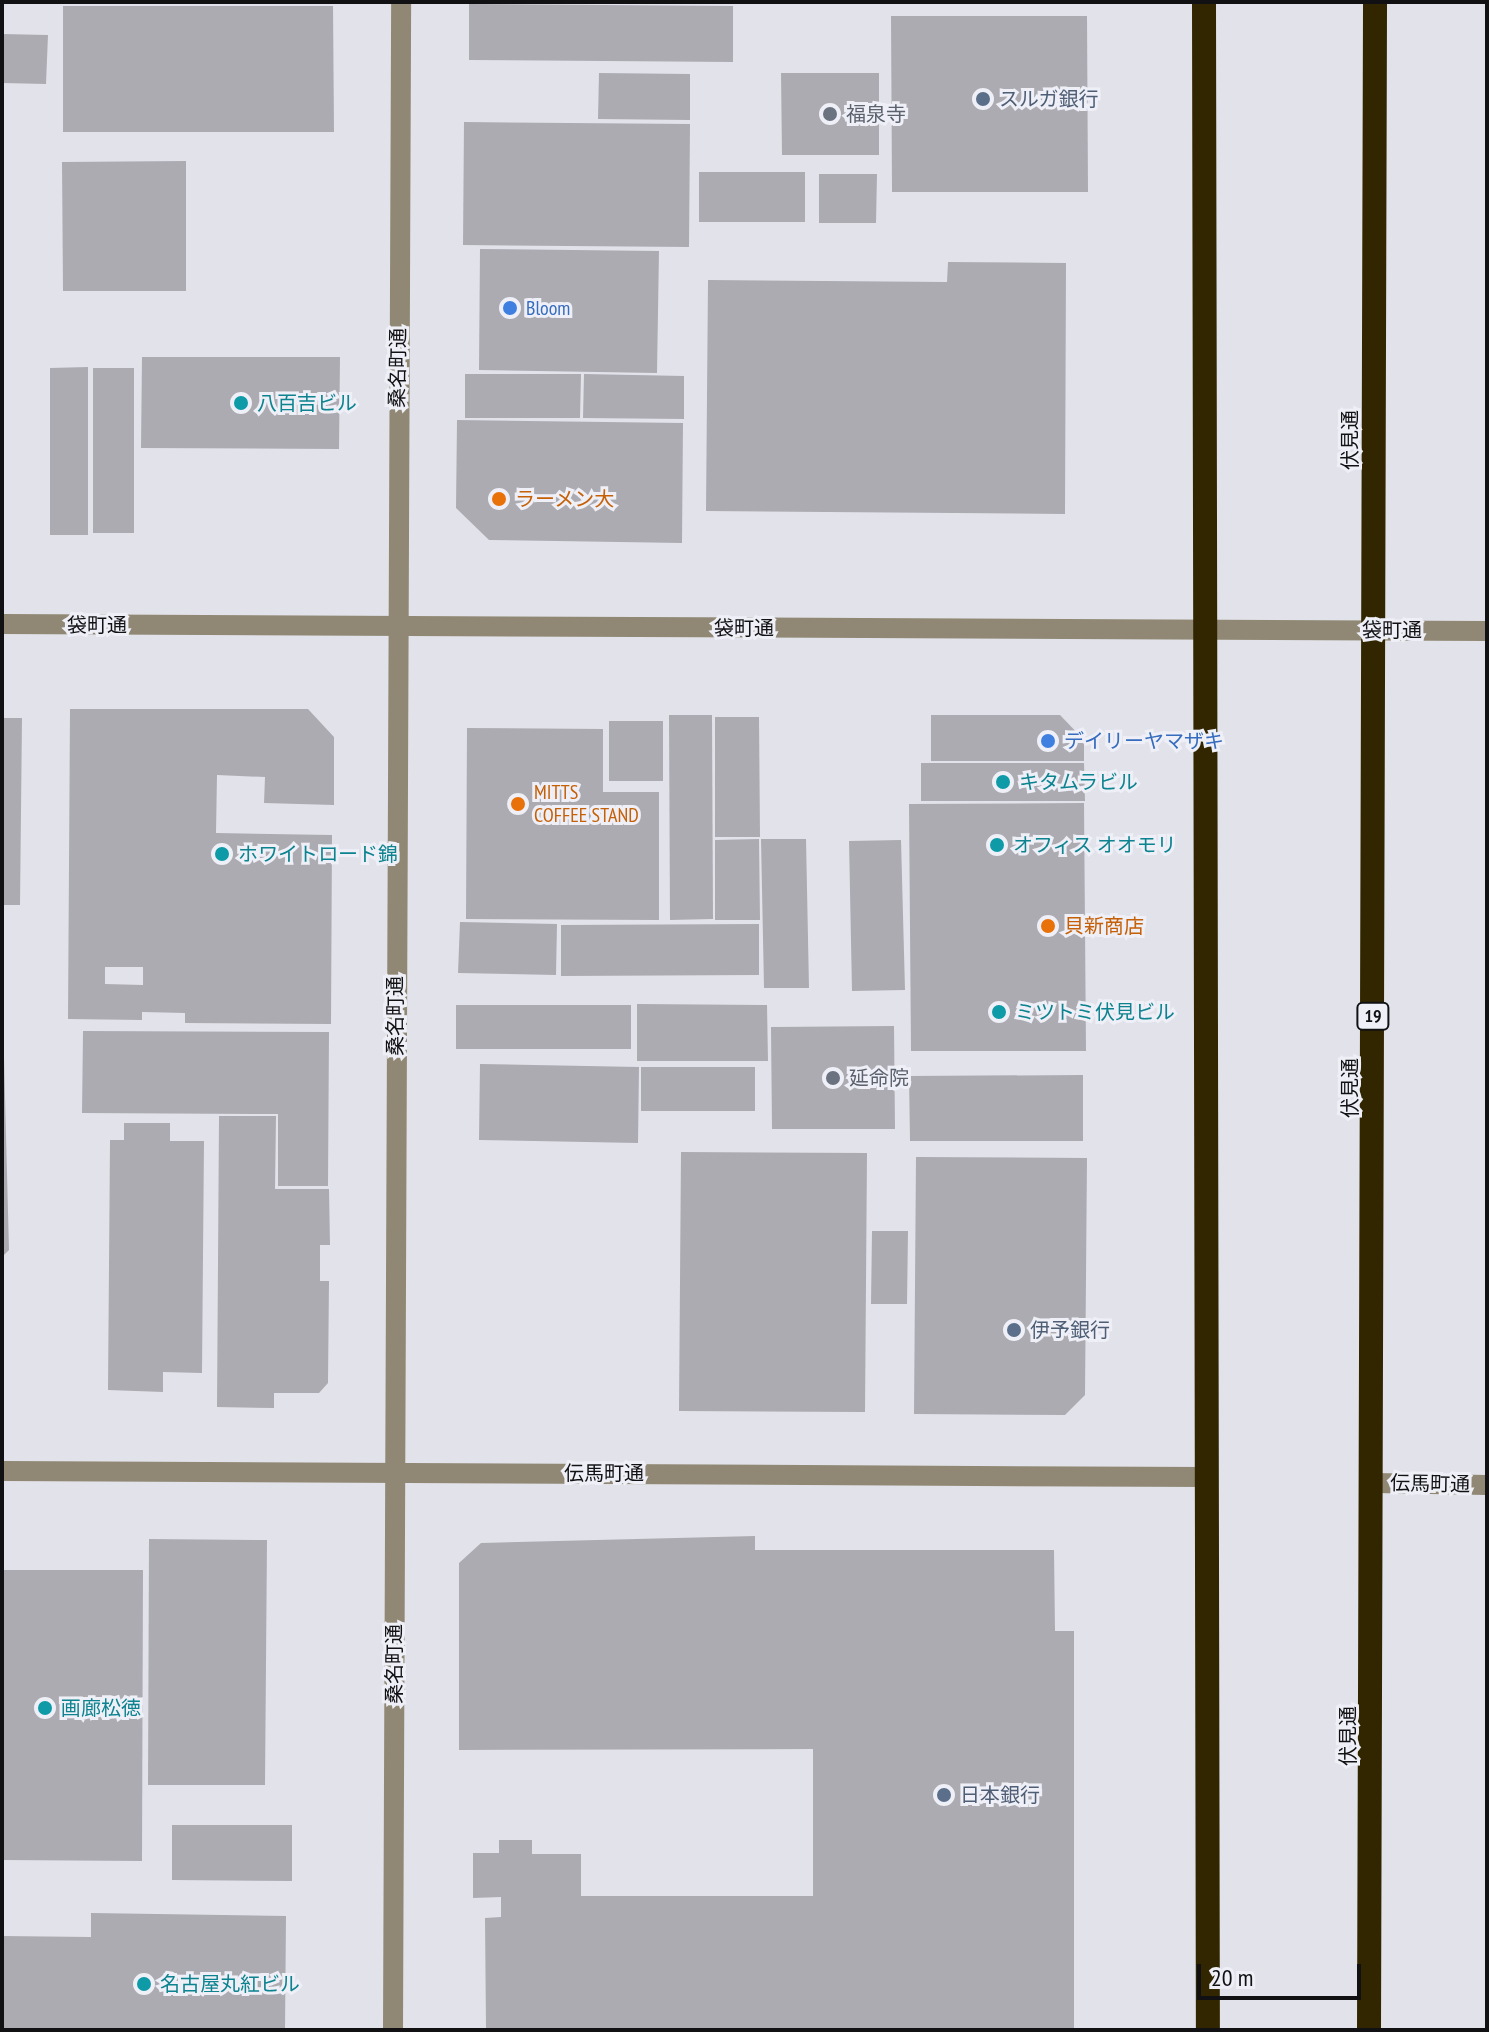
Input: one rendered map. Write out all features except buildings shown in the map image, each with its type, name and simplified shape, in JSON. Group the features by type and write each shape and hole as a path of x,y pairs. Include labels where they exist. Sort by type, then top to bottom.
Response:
{"highway":[{"path":"1204,2 1208,2030"},
{"name":"伏見通","path":"1369,2030 1374,1483 1375,2"}],"street":[{"name":"桑名町通","path":"393,2030 394,626 401,2"},
{"name":"袋町通","path":"2,624 1487,631"},
{"name":"伝馬町通","path":"2,1471 395,1470 1207,1477"},
{"name":"伝馬町通","path":"1374,1483 1487,1485"}],"place":[{"name":"スルガ銀行","path":"983,99"},
{"name":"福泉寺","path":"830,114"},
{"name":"Bloom","path":"510,308"},
{"name":"八百吉ビル","path":"241,403"},
{"name":"ラーメン大","path":"499,499"},
{"name":"デイリーヤマザキ","path":"1048,741"},
{"name":"キタムラビル","path":"1003,782"},
{"name":"MITTS COFFEE STAND","path":"518,804"},
{"name":"オフィス オオモリ","path":"997,845"},
{"name":"ホワイトロード錦","path":"222,854"},
{"name":"貝新商店","path":"1048,926"},
{"name":"ミツトミ伏見ビル","path":"999,1012"},
{"name":"延命院","path":"833,1078"},
{"name":"伊予銀行","path":"1014,1330"},
{"name":"画廊松徳","path":"45,1708"},
{"name":"日本銀行","path":"944,1795"},
{"name":"名古屋丸紅ビル","path":"144,1984"}]}
